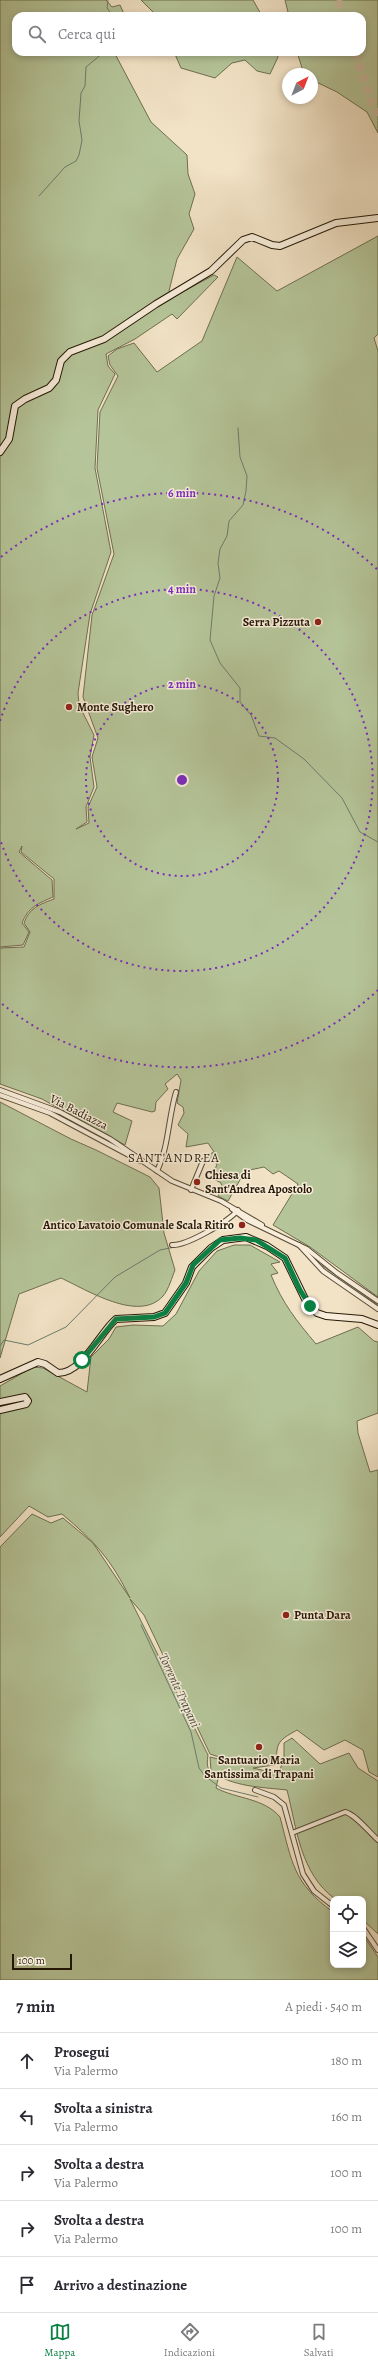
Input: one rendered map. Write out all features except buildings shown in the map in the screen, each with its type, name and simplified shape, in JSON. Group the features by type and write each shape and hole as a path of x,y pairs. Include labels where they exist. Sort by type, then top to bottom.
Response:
{"main road":[{"path":"0,452 9,439 15,406 52,385 57,377 60,362 67,354 81,346 100,341 211,271 243,240 252,237 272,245 280,246 336,223 378,218"},
{"path":"0,1379 38,1362 45,1364 58,1373 67,1372 93,1349 116,1319 154,1317 166,1312 186,1283 193,1265 220,1240 249,1238 268,1246 285,1258 305,1299 317,1313 326,1316 358,1318 378,1325"},
{"path":"0,1402 25,1397 28,1401 26,1404 0,1410"}],"street":[{"name":"Via Badiazza","path":"0,1090 60,1112 110,1140 157,1171 191,1190 228,1205 262,1225 298,1243"},
{"path":"157,1171 165,1154 170,1118 176,1092"},
{"name":"Via Badiazza","path":"0,1095 50,1113 143,1162"},
{"path":"191,1190 203,1162"},
{"path":"172,1245 180,1244 218,1225 237,1211"},
{"path":"298,1243 378,1301"},
{"path":"298,1243 323,1271 378,1309"},
{"path":"255,1790 274,1796 284,1805 293,1833 298,1861 307,1882 314,1891 330,1903"},
{"path":"293,1833 345,1812 354,1816 365,1829 378,1840"},
{"path":"366,1931 378,1946"},
{"path":"366,1932 378,1950"}],"green space":[{"path":"0,0 106,0 112,7 120,5 123,12 12,12 12,56 116,56 151,122 187,155 188,174 195,194 189,214 194,229 177,259 169,291 173,297 214,275 218,277 177,319 172,314 135,339 106,354 108,366 115,374 98,410 95,468 111,552 90,614 78,693 79,705 94,735 90,757 94,787 86,807 87,822 76,829 89,823 88,807 97,787 92,757 98,738 83,697 92,615 114,554 97,468 100,412 118,376 110,365 108,356 117,349 134,343 157,372 202,341 237,257 277,291 378,236 378,334 374,338 378,351 378,1297 310,1247 273,1225 298,1184 279,1171 273,1174 264,1167 245,1171 228,1201 218,1196 222,1187 221,1183 212,1178 217,1164 206,1156 214,1152 208,1143 186,1147 188,1134 178,1125 184,1113 183,1107 177,1103 181,1080 177,1074 165,1084 168,1089 156,1102 155,1111 152,1112 117,1103 113,1112 132,1121 125,1145 42,1099 0,1084 0,948 24,947 30,932 24,923 26,918 36,907 54,899 54,879 21,852 22,846 19,852 52,880 53,897 34,906 27,913 22,923 29,932 23,945 0,947"},
{"path":"141,0 253,0 260,12 153,12"},
{"path":"285,0 378,0 378,133 367,112 337,92 318,83 318,68 302,68 298,56 366,56 366,12 288,12"},
{"path":"176,56 278,57 270,74 257,71 245,60 232,63 215,78 181,68"},
{"path":"0,1102 71,1139 150,1177 159,1188 164,1233 175,1270 169,1287 163,1296 153,1303 141,1306 113,1302 61,1278 19,1294 0,1358"},
{"path":"234,1245 250,1245 280,1262 271,1264 278,1273 271,1275 280,1295 290,1311 316,1344 358,1327 374,1341 378,1342 378,1413 357,1421 358,1433 370,1472 378,1470 378,1777 369,1772 363,1750 345,1740 324,1750 297,1730 279,1743 274,1765 253,1768 279,1774 284,1756 284,1743 292,1738 320,1764 349,1753 358,1768 378,1781 378,1934 366,1923 366,1896 332,1896 323,1888 314,1876 307,1863 297,1835 287,1790 237,1783 211,1771 210,1757 239,1764 210,1754 144,1615 130,1599 208,1755 208,1769 218,1779 216,1788 224,1792 258,1802 274,1811 280,1817 291,1859 296,1870 310,1891 330,1909 330,1968 366,1968 366,1939 378,1957 378,1980 0,1980 0,1547 32,1514 51,1523 63,1518 93,1543 62,1514 48,1517 29,1506 0,1537 0,1386 33,1367 43,1368 87,1392 91,1357 109,1339 116,1327 133,1325 163,1326 176,1314 199,1271 217,1251","holes":["93,1543 116,1572 130,1598"]}],"waterway":[{"path":"108,0 107,8 110,12"},
{"path":"39,196 65,167 76,161 79,155 82,140 79,121 81,93 85,86 86,67 99,56"},
{"path":"238,428 240,457 247,476 246,491 243,505 229,521 227,536 220,549 218,563 220,578 214,596 210,640 220,663 240,688 240,702 251,715 259,736 275,738 304,759 342,798 360,832 378,842"},
{"path":"0,1092 22,1100"},
{"path":"53,1112 115,1146"},
{"path":"0,1346 4,1340 28,1345 66,1327 115,1277 160,1250 175,1247"},
{"path":"317,1262 378,1305"},
{"name":"Torrente Trapani","path":"141,1625 191,1732 199,1768 205,1776 221,1788 258,1797"}],"tunnel":[{"path":"338,0 342,12"},
{"path":"356,56 378,121"}],"place":[{"name":"Serra Pizzuta","path":"318,622"},
{"name":"Monte Sughero","path":"69,707"},
{"name":"Chiesa di Sant'Andrea Apostolo","path":"197,1182"},
{"name":"Antico Lavatoio Comunale Scala Ritiro","path":"242,1225"},
{"name":"Punta Dara","path":"286,1615"},
{"name":"Santuario Maria Santissima di Trapani","path":"259,1747"}],"district":[{"name":"SANT'ANDREA","path":"174,1157"}],"route":[{"path":"82,1360 102,1338 112,1322 116,1319 154,1317 168,1311 186,1283 193,1265 220,1240 243,1237 249,1238 272,1248 283,1256 287,1260 300,1290 310,1306"}]}
